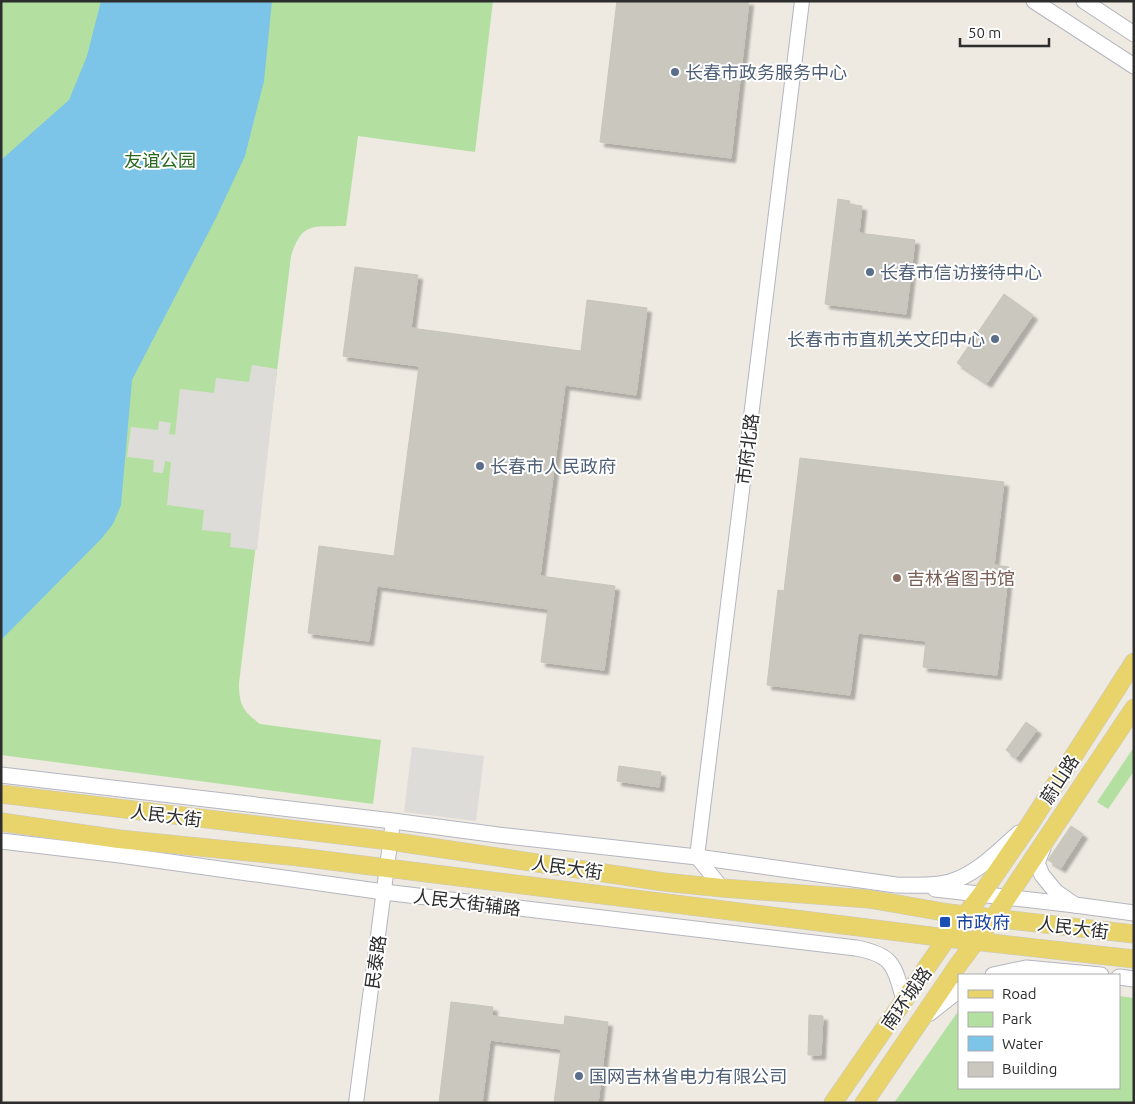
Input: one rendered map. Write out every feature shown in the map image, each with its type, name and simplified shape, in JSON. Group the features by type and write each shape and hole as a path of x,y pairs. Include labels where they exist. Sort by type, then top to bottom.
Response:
{"main road":[{"path":"1034,1 1134,66"},
{"path":"1084,1 1134,34"},
{"name":"蔚山路","path":"981,895 1030,824 1134,662"},
{"name":"蔚山路","path":"1007,898 1134,708"},
{"path":"1,776 697,857 896,885 1134,913"},
{"name":"人民大街","path":"1,794 390,841 654,880 722,888 868,899 964,915 1134,934"},
{"name":"人民大街","path":"1,822 119,839 299,857 948,938 1134,959"},
{"path":"896,885 930,885 951,882 978,868 1030,824"},
{"path":"1049,834 1037,863 1042,875 1056,892 1075,905"},
{"name":"人民大街辅路","path":"1,842 120,855 384,892 872,951 887,959 897,973 904,1000"},
{"name":"南环城路","path":"833,1103 964,915 981,895"},
{"name":"南环城路","path":"864,1103 1007,898"},
{"path":"999,974 1026,968 1090,974"},
{"path":"1120,978 1134,979"},
{"path":"909,1036 932,1011 958,991"}],"street":[{"name":"市府北路","path":"697,857 802,1"},
{"name":"民泰路","path":"356,1103 393,821"},
{"path":"697,857 722,888"}],"green space":[{"name":"友谊公园","path":"1,1 493,1 475,152 358,136 346,226 310,228 300,237 291,256 239,683 240,697 243,707 260,724 381,740 373,804 1,755"},
{"path":"1134,747 1134,771 1108,809 1097,802"},
{"path":"1120,996 1134,998 1134,1103 894,1103 958,1011 958,1089 1120,1089"}],"shaded area":[{"path":"252,365 277,369 257,550 230,547 231,533 202,530 204,510 167,505 171,462 165,461 163,473 153,472 154,460 127,457 131,427 158,430 159,421 171,423 169,434 175,435 180,389 214,393 216,378 249,382"},
{"path":"412,747 484,756 476,821 404,812"}],"water":[{"path":"101,1 272,1 264,81 245,156 216,218 132,380 121,505 113,524 102,538 1,640 1,160 69,100 87,56"}],"building":[{"name":"长春市政务服务中心","path":"617,1 749,1 731,158 600,142"},
{"name":"长春市信访接待中心","path":"838,199 850,201 849,204 862,206 859,233 915,240 906,314 825,304"},
{"name":"长春市人民政府","path":"355,267 418,275 411,328 581,351 587,300 647,308 636,395 565,385 540,576 615,586 604,670 541,662 548,609 377,586 369,641 308,633 319,546 394,556 419,366 343,356"},
{"name":"长春市市直机关文印中心","path":"1004,294 1033,315 987,383 957,363"},
{"name":"吉林省图书馆","path":"800,458 1004,482 994,565 1009,567 997,675 923,667 926,641 858,633 850,695 767,685 778,590 784,591"},
{"path":"1026,722 1037,730 1016,758 1006,750"},
{"path":"619,766 661,772 659,787 617,781"},
{"path":"1071,826 1083,834 1061,868 1048,860"},
{"name":"国网吉林省电力有限公司","path":"451,1002 493,1007 492,1016 564,1025 565,1016 608,1022 598,1103 554,1103 561,1049 490,1040 482,1103 439,1103"},
{"path":"809,1015 823,1016 821,1055 808,1055"}],"place":[{"name":"长春市政务服务中心","path":"675,72"},
{"name":"长春市信访接待中心","path":"870,272"},
{"name":"长春市市直机关文印中心","path":"995,339"},
{"name":"长春市人民政府","path":"480,466"},
{"name":"吉林省图书馆","path":"897,578"},
{"name":"市政府","path":"945,922"},
{"name":"国网吉林省电力有限公司","path":"579,1076"}]}
